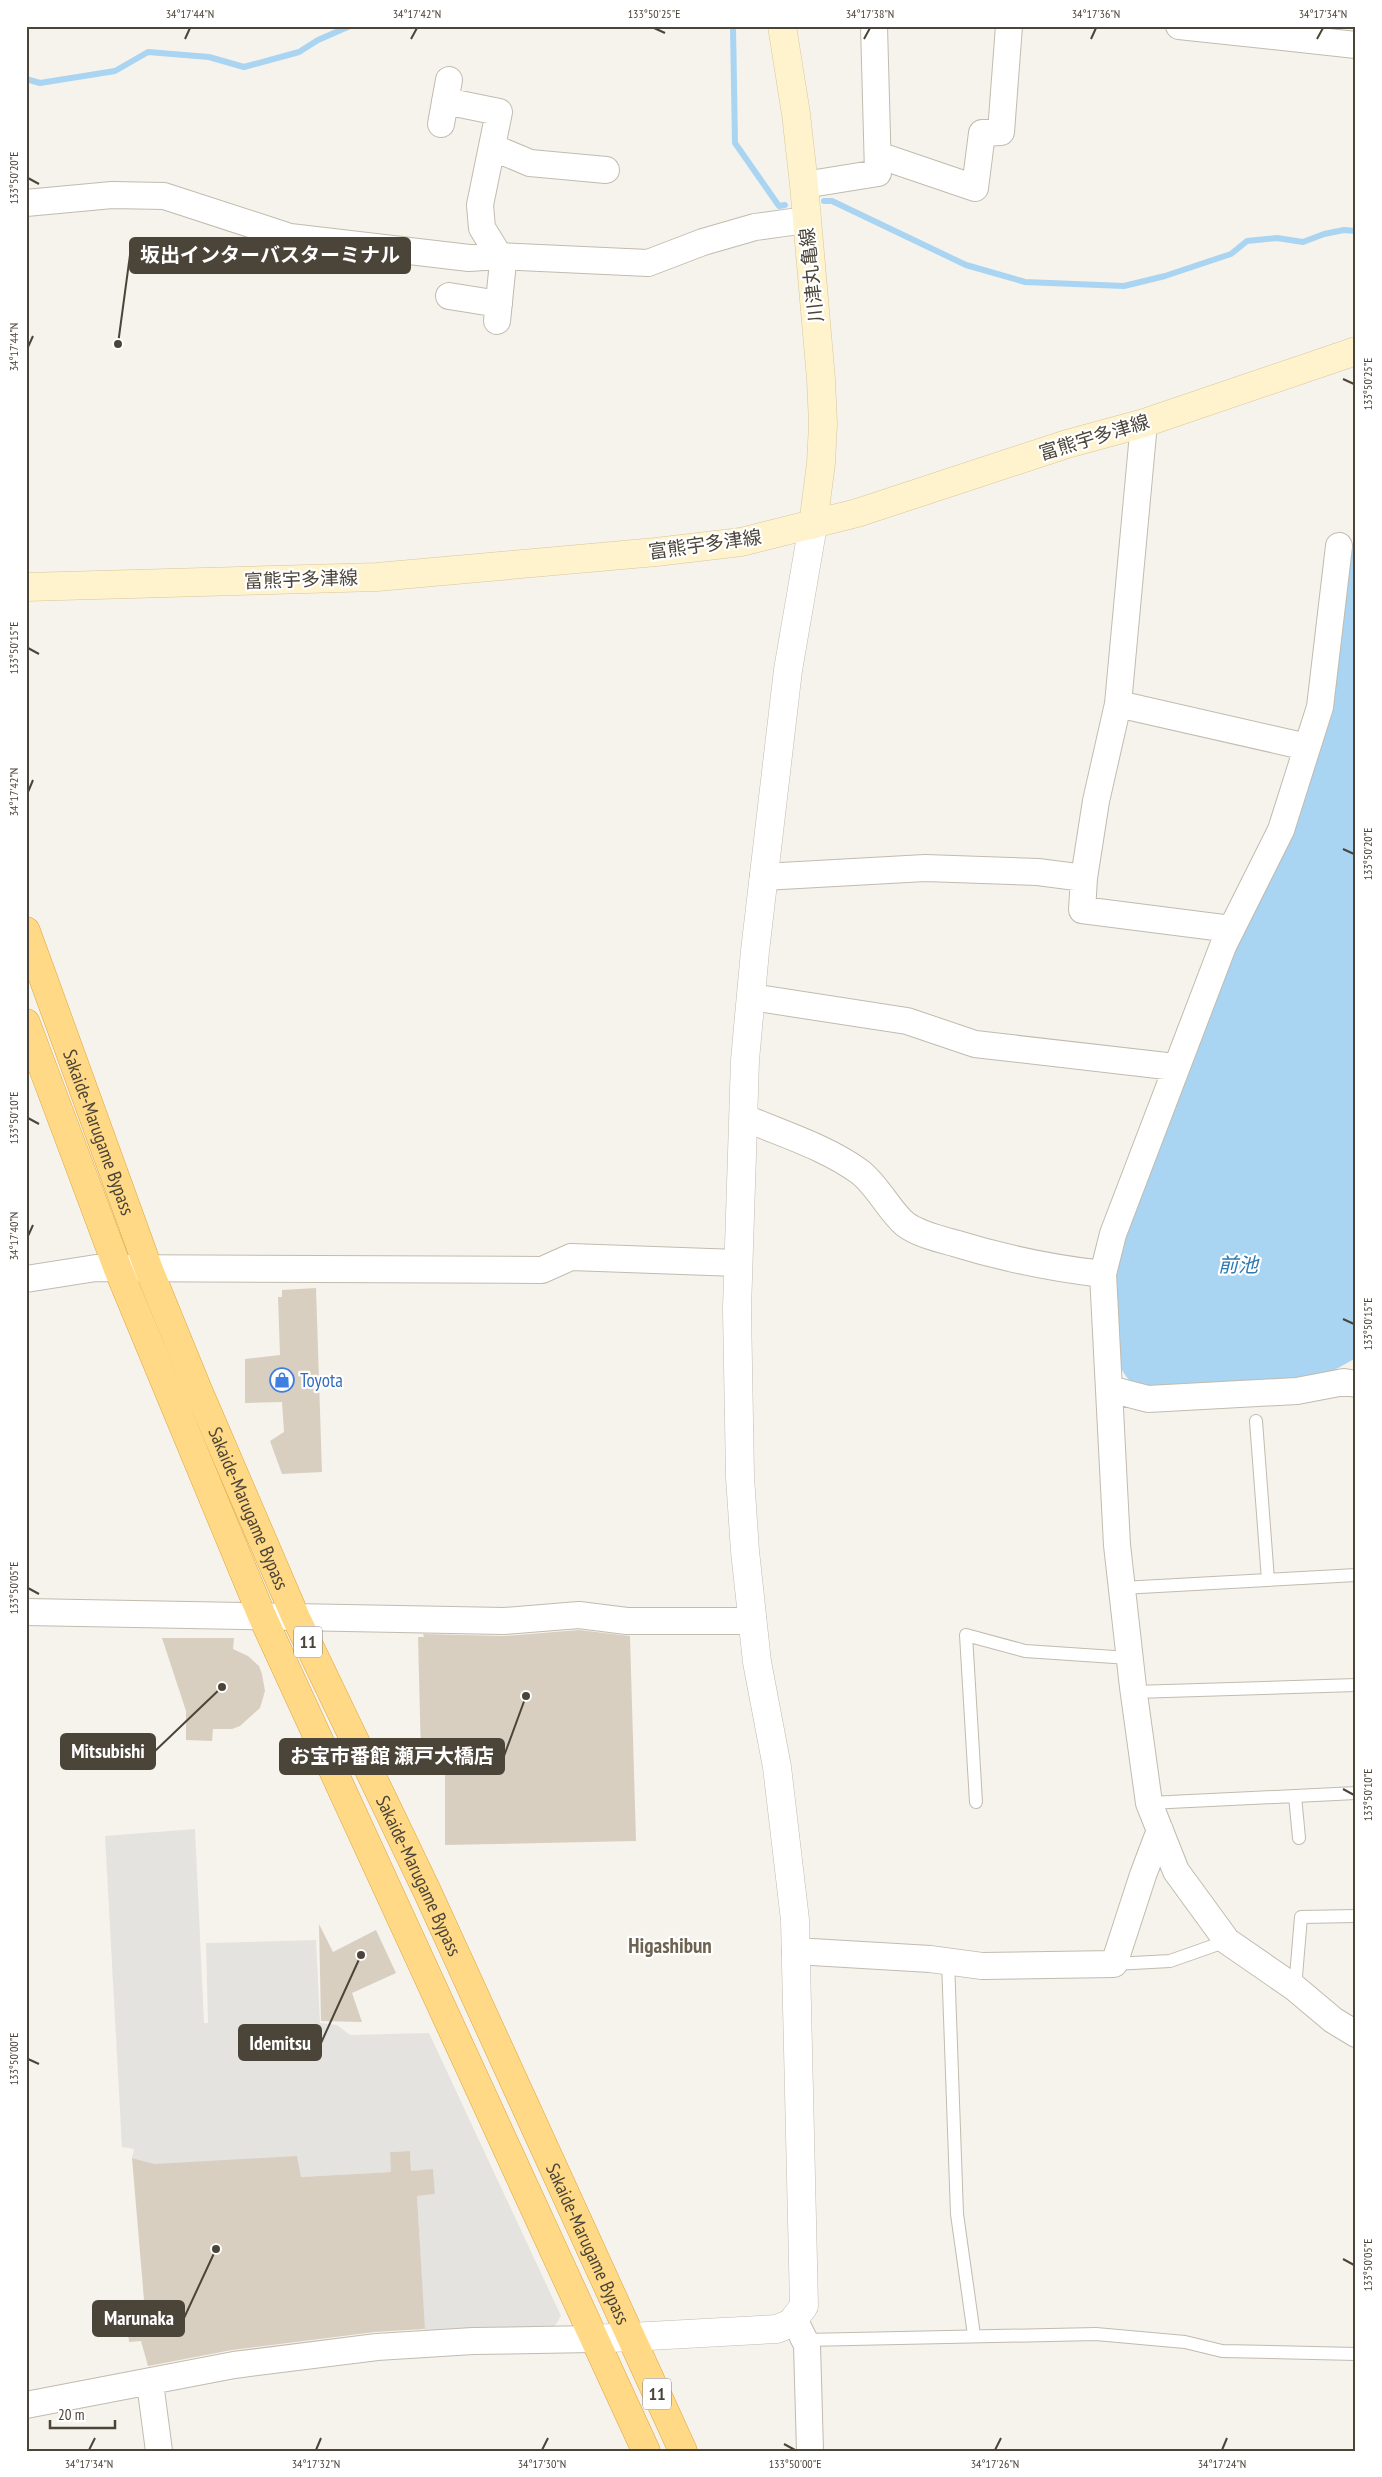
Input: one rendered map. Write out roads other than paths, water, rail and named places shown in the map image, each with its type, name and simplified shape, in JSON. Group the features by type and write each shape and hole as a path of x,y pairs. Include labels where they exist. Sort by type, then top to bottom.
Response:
{"highway":[{"name":"Sakaide-Marugame Bypass","path":"26,931 149,1270 198,1390 296,1618 427,1891 683,2451"},
{"name":"Sakaide-Marugame Bypass","path":"26,1023 118,1269 262,1616 646,2451"}],"main road":[{"name":"川津丸亀線","path":"782,26 796,114 804,185 820,370 823,424 821,462 813,526"},
{"name":"富熊宇多津線","path":"26,587 377,577 675,550 741,542 813,526 1068,444 1144,423 1356,351"}],"street":[{"path":"804,185 878,173 874,26"},
{"path":"878,155 975,188 982,133 1001,132 1009,26"},
{"path":"1179,26 1356,45"},
{"path":"445,102 499,112 480,205 482,228 504,262 498,312 449,296"},
{"path":"492,147 530,163 606,170"},
{"path":"26,203 112,195 164,196 290,237 469,258 499,256 648,263 704,242 755,226 806,220"},
{"path":"1144,423 1118,704 1096,801 1084,878 1082,910 1231,929"},
{"path":"810,2451 807,2345 799,2329 804,2306 802,2134 795,1920 777,1767 757,1662 740,1477 737,1396 737,1263 745,1060 763,877 788,670 813,526"},
{"path":"1339,546 1320,707 1281,830 1231,929 1175,1067 1112,1234 1103,1274 1117,1544 1129,1658 1149,1802 1176,1871 1227,1941 1296,1988 1333,2020 1356,2034"},
{"path":"1118,704 1307,747"},
{"path":"763,877 925,868 1038,872 1084,878"},
{"path":"751,997 907,1021 975,1044 1175,1067"},
{"path":"743,1117 818,1149 860,1172 884,1196 905,1224 932,1237 1048,1268 1103,1274"},
{"path":"26,1279 96,1268 149,1270 542,1270 571,1257 737,1263"},
{"path":"1110,1389 1148,1399 1296,1391 1344,1382 1356,1384"},
{"path":"26,1612 504,1621 579,1615 627,1621 753,1621"},
{"path":"795,1951 948,1961 982,1966 1114,1964 1142,1875 1160,1830"},
{"path":"26,2406 234,2365 377,2347 473,2341 593,2339 799,2329"},
{"path":"150,2383 159,2451"}],"lane":[{"path":"1256,1421 1268,1580"},
{"path":"1122,1588 1356,1575"},
{"path":"976,1802 966,1635 1025,1651 1129,1658"},
{"path":"1134,1692 1356,1685"},
{"path":"1149,1802 1356,1793"},
{"path":"1295,1796 1300,1838"},
{"path":"1296,1988 1301,1917 1356,1916"},
{"path":"1114,1964 1170,1961 1227,1941"},
{"path":"948,1961 957,2214 974,2335"},
{"path":"799,2329 974,2335 1096,2334 1185,2342 1222,2351 1356,2354"}],"water":[{"name":"前池","path":"1352,543 1356,543 1356,1358 1329,1373 1313,1377 1147,1390 1131,1382 1121,1368 1112,1285 1117,1259 1213,1001 1298,819 1332,714"}],"waterway":[{"path":"26,79 40,83 115,71 148,52 209,57 244,67 299,52 318,40 350,26"},
{"path":"733,26 735,143 779,206 785,205"},
{"path":"824,201 832,201 966,265 1025,282 1124,286 1165,276 1231,254 1247,241 1277,238 1303,242 1324,234 1344,230 1356,231"}],"place":[{"name":"坂出インターバスターミナル","path":"118,344"},
{"name":"Toyota","path":"282,1380"},
{"name":"Mitsubishi","path":"222,1687"},
{"name":"お宝市番館 瀬戸大橋店","path":"526,1696"},
{"name":"Idemitsu","path":"361,1955"},
{"name":"Marunaka","path":"216,2249"}],"district":[{"name":"Higashibun","path":"670,1946"}]}
